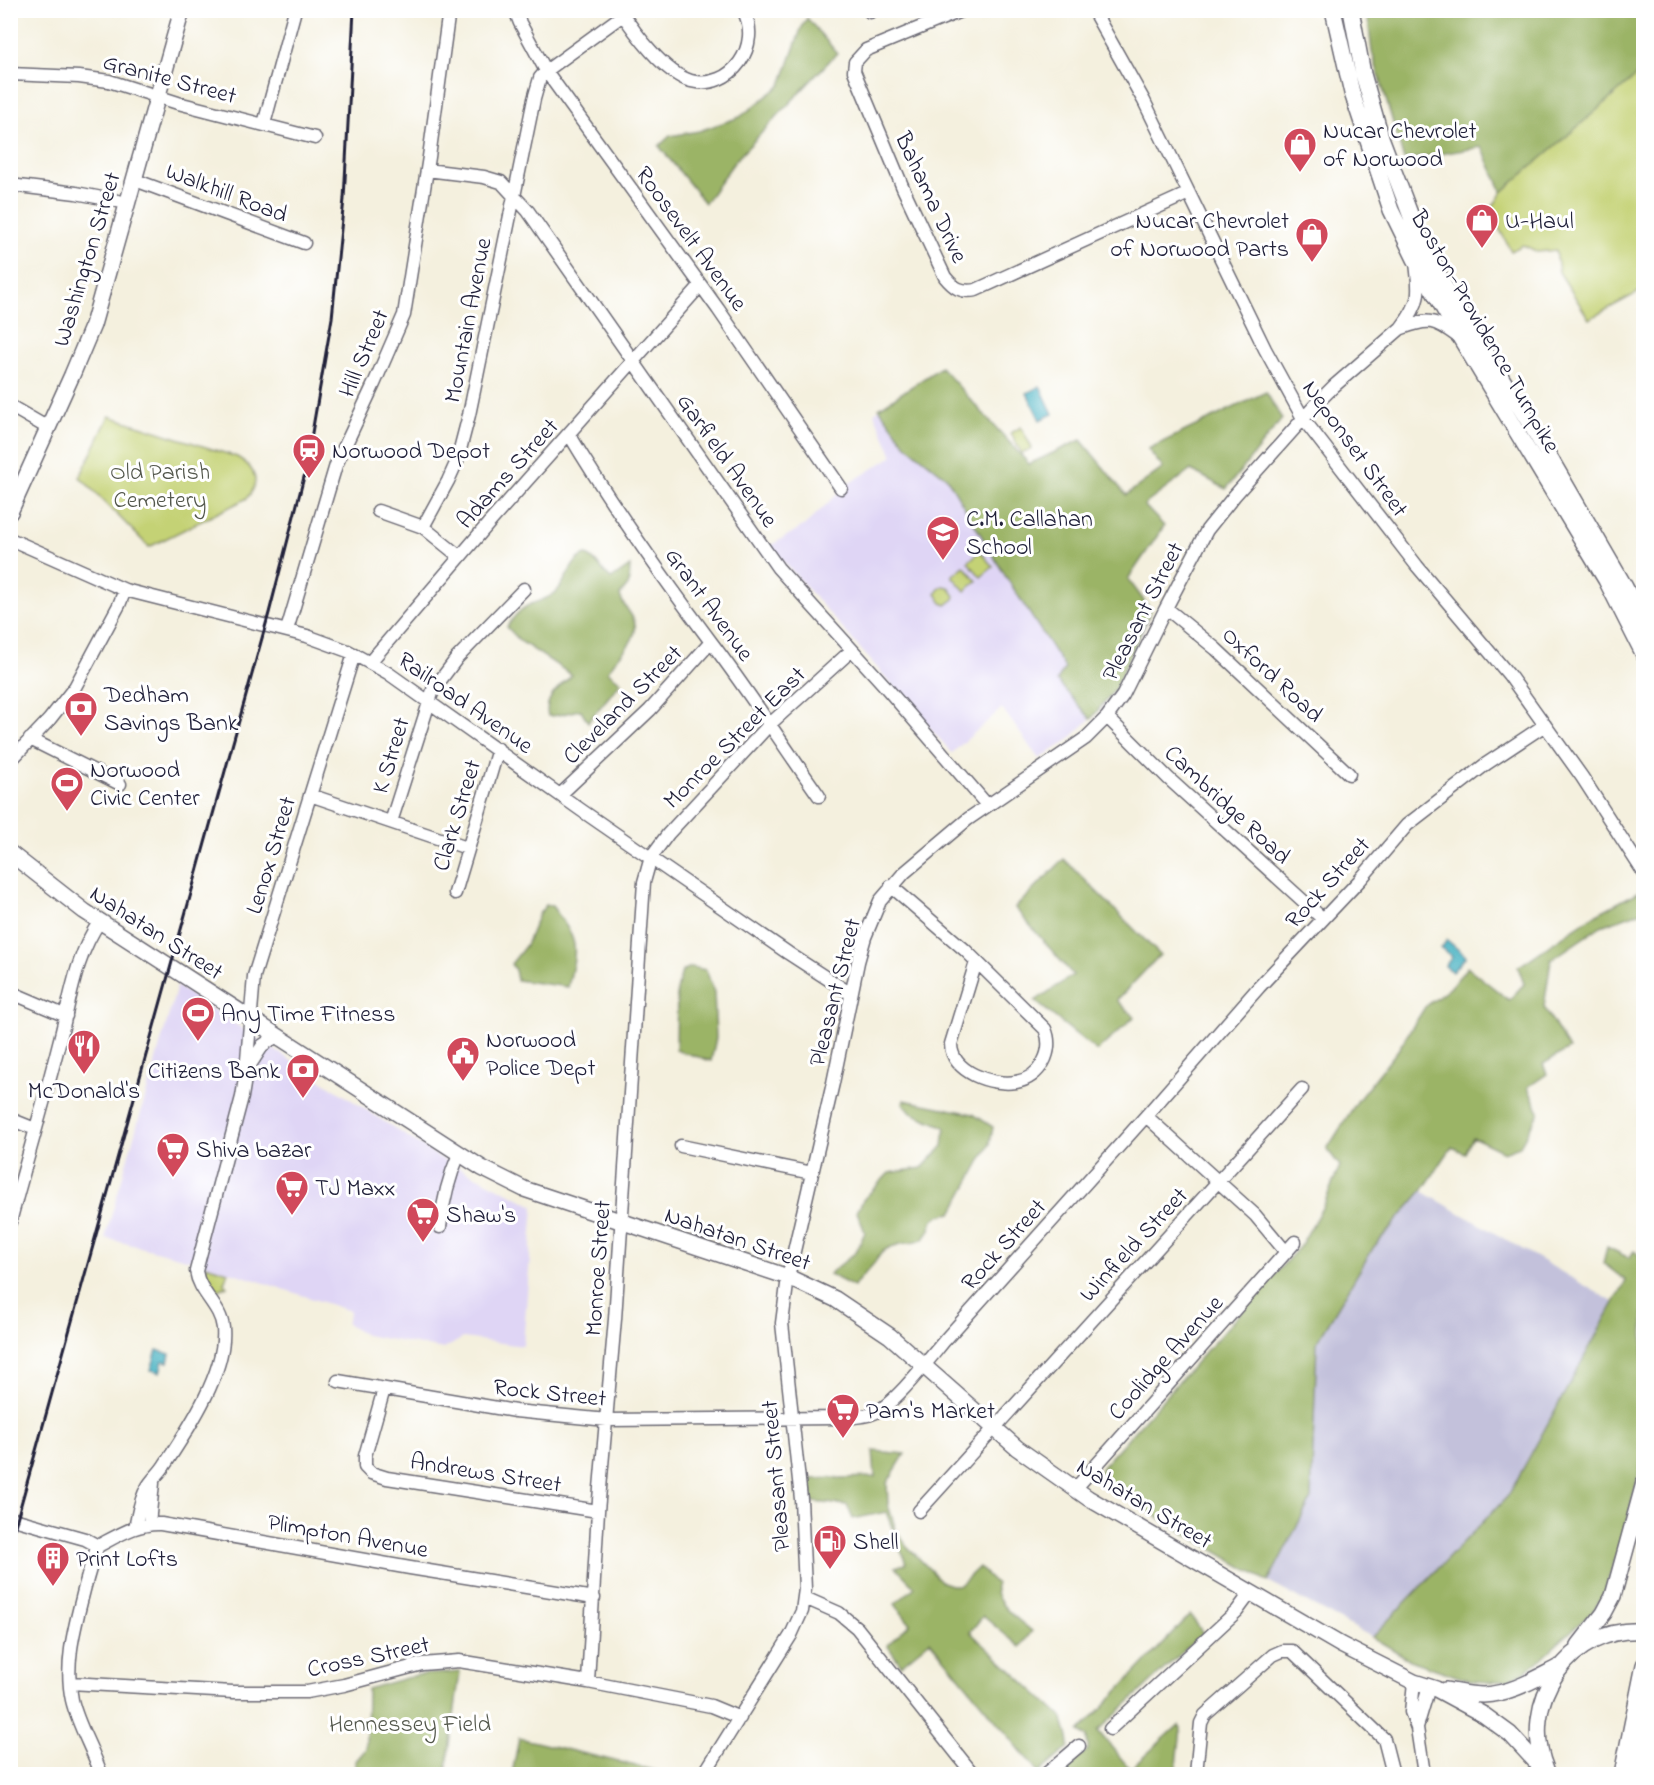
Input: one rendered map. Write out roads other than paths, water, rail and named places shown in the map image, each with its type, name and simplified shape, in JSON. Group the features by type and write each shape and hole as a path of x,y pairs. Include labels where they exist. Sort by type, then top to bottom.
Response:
{"main road":[{"name":"Washington Street","path":"10,512 93,325 182,10"},
{"name":"Boston-Providence Turnpike","path":"1333,10 1347,75 1371,156 1391,210 1461,339 1606,580 1644,655"},
{"name":"Boston-Providence Turnpike","path":"1351,10 1363,74 1382,140 1415,227 1445,287 1532,427 1625,587 1644,625"},
{"name":"Nahatan Street","path":"10,853 66,898 100,921 459,1155 524,1189 816,1288 890,1336 1017,1448 1076,1489 1114,1514 1341,1645 1484,1714 1519,1743 1548,1774"},
{"path":"1548,1774 1538,1742 1539,1714 1550,1682 1604,1613 1613,1596 1644,1483"},
{"path":"1573,1654 1600,1638 1637,1631"},
{"path":"1622,1774 1644,1665"},
{"name":"Nahatan Street","path":"1426,1686 1482,1695 1500,1693 1514,1689 1560,1667"},
{"path":"1635,1774 1644,1727"}],"street":[{"path":"264,124 295,10"},
{"name":"Hill Street","path":"287,630 336,465 404,315 449,10"},
{"name":"Roosevelt Avenue","path":"515,10 546,70 840,488"},
{"path":"546,70 621,13 669,69 689,81 711,82 733,72 741,62 750,37 750,24 744,10"},
{"name":"Bahama Drive","path":"963,10 866,50 855,62 854,71 903,188 945,277 952,286 960,291 976,290 1189,193"},
{"name":"Neponset Street","path":"1093,10 1144,101 1265,349 1304,420 1417,566 1509,675 1582,777 1644,873"},
{"name":"Mountain Avenue","path":"423,527 457,461 469,415 534,99 540,78 546,70"},
{"name":"Granite Street","path":"10,74 96,78 315,138"},
{"name":"Garfield Avenue","path":"427,170 484,177 501,182 513,195 537,223 778,568 884,685 987,806"},
{"name":"Walkhill Road","path":"135,180 304,243"},
{"path":"10,185 76,193 128,203"},
{"name":"Pleasant Street","path":"704,1774 791,1635 805,1598 801,1499 782,1323 788,1277 851,994 865,936 880,901 891,886 968,819 1086,738 1107,717 1123,695 1207,530 1235,495 1334,386 1401,328 1409,318 1419,297 1416,259"},
{"name":"Adams Street","path":"370,662 460,556 700,286"},
{"name":"Pleasant Street","path":"1401,328 1422,321 1438,322 1461,339"},
{"path":"10,406 48,428"},
{"name":"Grant Avenue","path":"569,434 586,464 686,610 770,724 819,796"},
{"path":"378,511 423,527 460,556"},
{"name":"Railroad Avenue","path":"10,539 125,590 287,630 321,640 370,662 428,700 797,959 851,994"},
{"name":"K Street","path":"392,822 428,700 433,690 457,658 524,589"},
{"path":"10,761 49,720 75,687 125,590"},
{"name":"Oxford Road","path":"1166,608 1216,649 1349,774"},
{"name":"Cleveland Street","path":"561,794 650,710 711,642"},
{"name":"Monroe Street East","path":"651,857 668,834 770,724 852,650"},
{"name":"Lenox Street","path":"135,1528 143,1496 207,1396 223,1346 222,1320 201,1288 196,1271 242,1097 254,976 354,654"},
{"name":"Cambridge Road","path":"1107,717 1169,779 1323,919"},
{"name":"Rock Street","path":"338,1381 515,1411 607,1420 792,1419 862,1417 873,1414 883,1408 925,1365 1259,987 1407,825 1486,764 1545,725"},
{"path":"30,739 120,784"},
{"name":"Clark Street","path":"455,893 498,749"},
{"path":"310,795 467,848"},
{"name":"Monroe Street","path":"588,1682 633,1028 645,882 651,857"},
{"path":"891,886 965,950 1035,1017 1049,1037 1050,1049 1045,1060 1028,1078 1004,1083 966,1071 954,1060 951,1044 976,962"},
{"path":"10,1222 85,945 100,921"},
{"path":"10,992 66,1016"},
{"name":"Lenox Street","path":"246,1072 263,1045 277,1036"},
{"name":"Winfield Street","path":"919,1511 1302,1089"},
{"path":"1146,1116 1255,1215 1286,1252"},
{"path":"10,1119 35,1129"},
{"path":"681,1146 812,1173"},
{"path":"440,1227 447,1182 459,1155"},
{"name":"Coolidge Avenue","path":"1076,1489 1295,1242"},
{"name":"Andrews Street","path":"384,1389 365,1456 365,1467 368,1470 387,1479 598,1511"},
{"path":"149,1524 153,1480"},
{"path":"10,1518 85,1539 98,1546 76,1620 69,1655 73,1702 100,1774"},
{"name":"Plimpton Avenue","path":"98,1546 135,1528 149,1524 201,1530 410,1568 594,1598"},
{"path":"1110,1729 1237,1611 1251,1592"},
{"path":"805,1598 838,1613 856,1628 973,1774"},
{"path":"1196,1774 1201,1723 1205,1715 1273,1655 1282,1651 1292,1651 1302,1659 1384,1739 1393,1774"},
{"name":"Cross Street","path":"70,1683 233,1692 307,1692 344,1685 422,1664 459,1661 588,1682 711,1706 740,1718"},
{"path":"1424,1774 1417,1728 1411,1712 1426,1686"},
{"path":"1046,1774 1079,1746"}],"water":[{"path":"1040,386 1053,414 1040,420 1027,393"},
{"path":"1447,940 1466,956 1452,972 1445,966 1452,957 1441,948"},
{"path":"157,1350 170,1354 168,1362 163,1361 160,1372 151,1370"}],"railway":[{"path":"10,1544 269,613 305,473 332,318 344,199 354,10"}],"place":[{"name":"Nucar Chevrolet of Norwood","path":"1300,173"},
{"name":"U-Haul","path":"1482,249"},
{"name":"Nucar Chevrolet of Norwood Parts","path":"1312,263"},
{"name":"Norwood Depot","path":"309,479"},
{"name":"C.M. Callahan School","path":"943,561"},
{"name":"Dedham Savings Bank","path":"81,737"},
{"name":"Norwood Civic Center","path":"67,812"},
{"name":"Any Time Fitness","path":"198,1042"},
{"name":"McDonald's","path":"84,1075"},
{"name":"Norwood Police Dept","path":"463,1082"},
{"name":"Citizens Bank","path":"303,1099"},
{"name":"Shiva bazar","path":"173,1178"},
{"name":"TJ Maxx","path":"292,1216"},
{"name":"Shaw's","path":"423,1243"},
{"name":"Pam's Market","path":"843,1439"},
{"name":"Shell","path":"830,1570"},
{"name":"Print Lofts","path":"53,1587"}],"park label":[{"name":"Old Parish Cemetery","path":"160,485"},
{"name":"Hennessey Field","path":"410,1723"}]}
